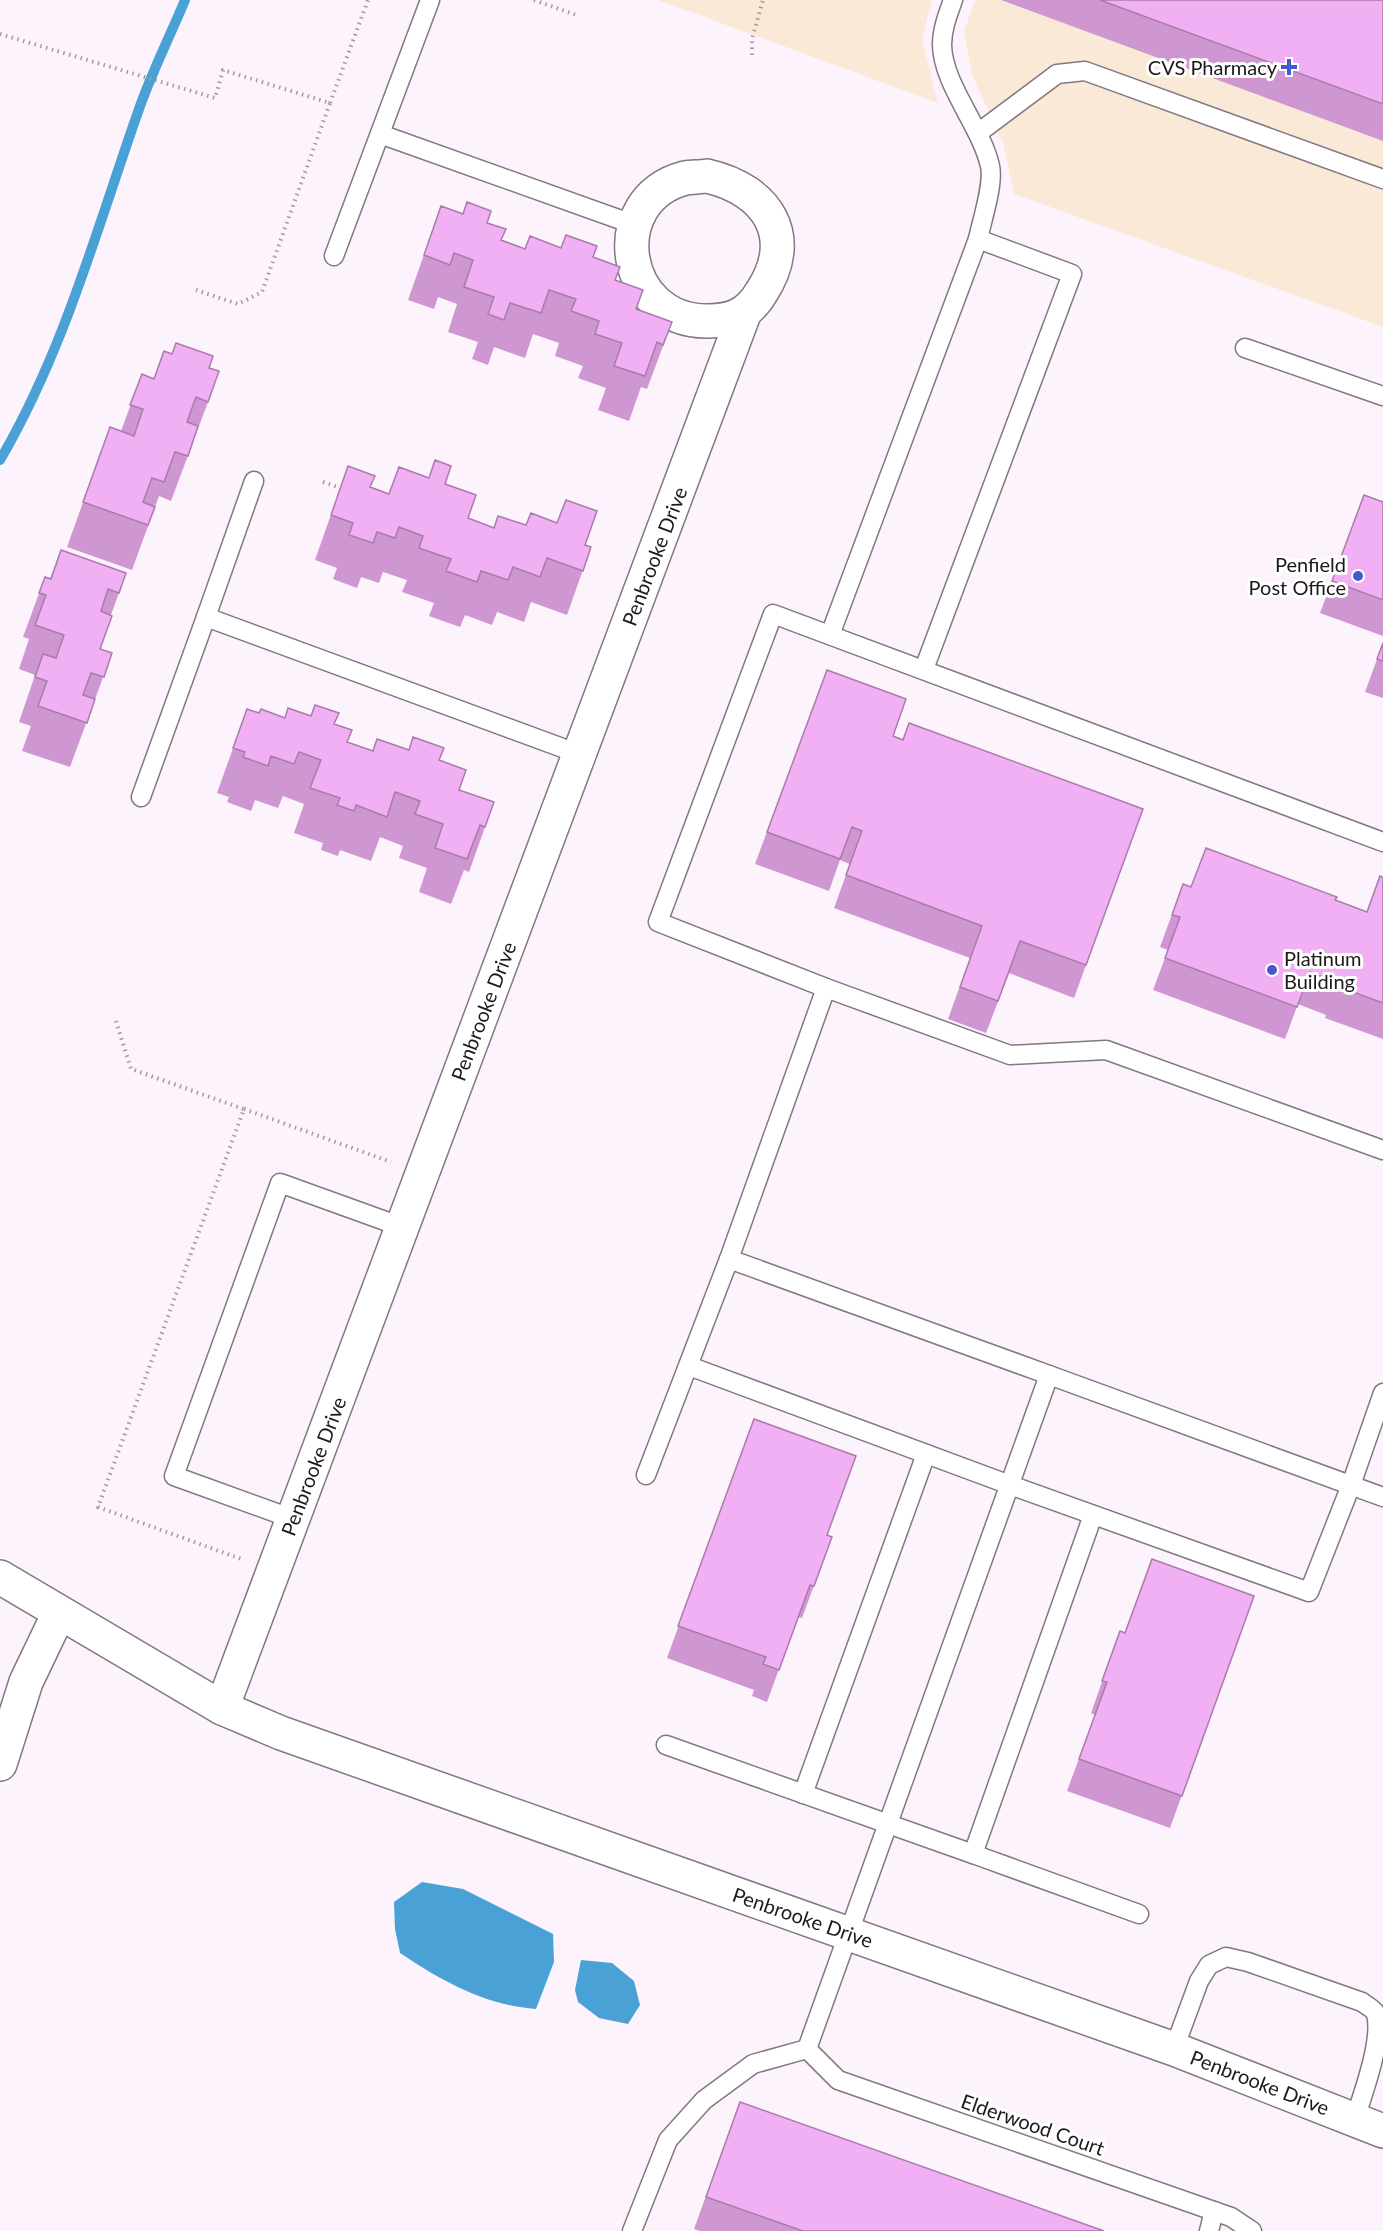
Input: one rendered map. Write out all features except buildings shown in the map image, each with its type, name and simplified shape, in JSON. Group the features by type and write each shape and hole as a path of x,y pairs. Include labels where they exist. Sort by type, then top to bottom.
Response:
{"street":[{"name":"Penbrooke Drive","path":"222,1708 744,314 771,279 777,256 776,232 766,210 751,192 730,181 707,176 684,178 663,189 645,205 635,225 631,250 635,275 648,296 668,312 691,321 716,321 744,314"},
{"name":"Penbrooke Drive","path":"0,1577 222,1708 350,1758 1174,2049 1369,2125"},
{"path":"0,1764 26,1682 59,1613"}],"lane":[{"path":"334,256 430,0"},
{"path":"830,634 978,239 990,168 978,133 950,76 942,46 945,22 953,0"},
{"path":"978,133 1057,74 1085,71 1383,178"},
{"path":"380,134 635,225"},
{"path":"924,669 1072,274 978,239"},
{"path":"1245,348 1383,396"},
{"path":"141,797 254,481"},
{"path":"1383,842 773,614 658,922 826,988 1010,1056 1106,1050 1383,1150"},
{"path":"206,617 579,754"},
{"path":"646,1475 729,1259 826,988"},
{"path":"293,1519 174,1476 280,1183 402,1227"},
{"path":"729,1259 1383,1497"},
{"path":"689,1366 1010,1485 1309,1592 1351,1485 1383,1393"},
{"path":"632,2231 668,2140 704,2100 753,2064 807,2049 1049,1375"},
{"path":"803,1794 926,1454"},
{"path":"973,1854 1093,1515"},
{"path":"666,1744 1139,1914"},
{"path":"1174,2049 1199,1981 1209,1965 1226,1957 1248,1962 1362,2002 1376,2013 1380,2031 1369,2125"},
{"name":"Elderwood Court","path":"807,2049 838,2080 1231,2217 1252,2231"},
{"path":"1209,2231 1214,2211"}],"path":[{"path":"196,290 238,304 262,292 368,0"},
{"path":"534,0 576,15"},
{"path":"752,55 752,39 763,0"},
{"path":"0,34 215,98 223,70 330,104"},
{"path":"323,482 344,490"},
{"path":"116,1021 131,1069 392,1162"},
{"path":"242,1559 98,1507 243,1109"}],"shaded area":[{"path":"658,0 932,0 922,39 938,103"},
{"path":"975,0 1383,0 1383,327 1014,194 1003,143 972,75 964,31"}],"water":[{"path":"422,1882 463,1889 553,1934 554,1962 536,2009 517,2007 464,1990 400,1953 395,1929 394,1902"},
{"path":"581,1960 612,1963 634,1981 640,2005 628,2024 599,2018 578,2002 575,1990"}],"waterway":[{"path":"0,460 23,419 61,332 144,95 185,0"}],"place":[{"name":"CVS Pharmacy","path":"1289,67"},
{"name":"Penfield Post Office","path":"1358,576"},
{"name":"Platinum Building","path":"1272,970"}]}
